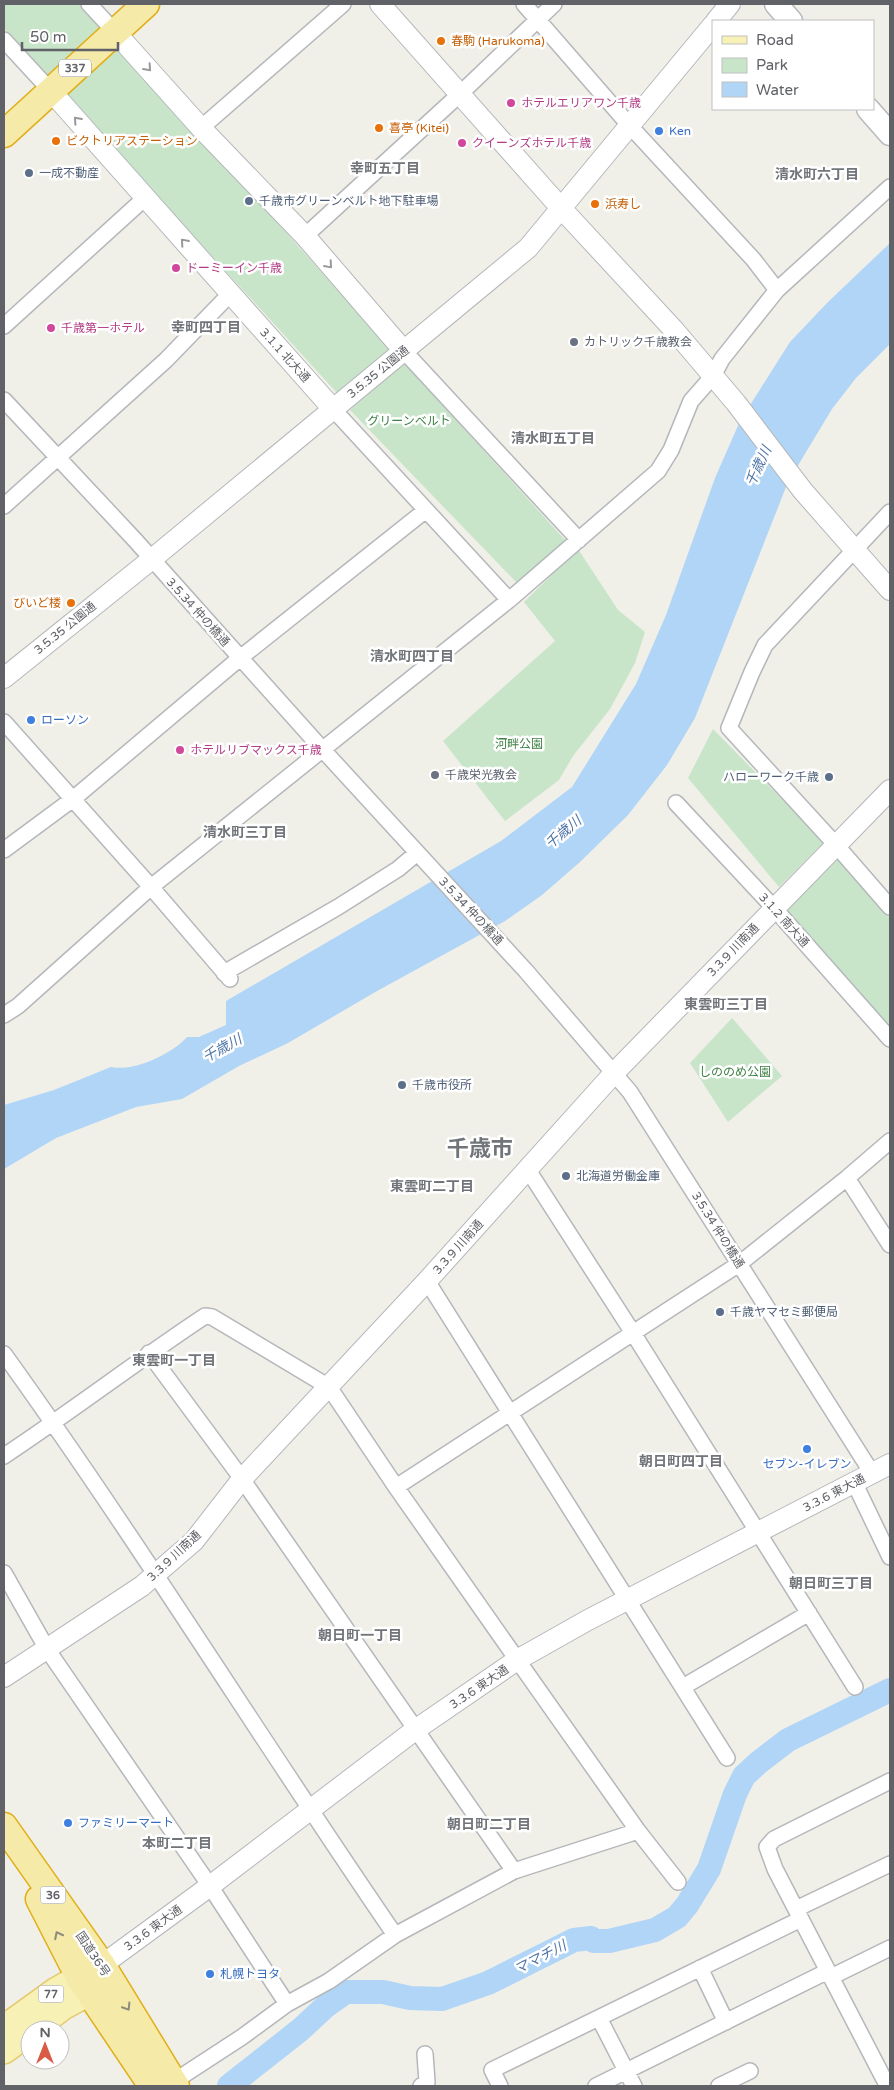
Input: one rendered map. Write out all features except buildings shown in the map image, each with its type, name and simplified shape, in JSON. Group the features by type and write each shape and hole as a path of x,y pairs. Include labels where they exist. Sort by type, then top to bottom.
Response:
{"highway":[{"name":"337","path":"4,134 146,4"},
{"name":"国道36号","path":"4,1826 102,1965 167,2085"},
{"name":"国道36号","path":"4,1832 84,1986 167,2085"}],"main road":[{"path":"776,4 790,20"},
{"path":"869,110 890,134"},
{"path":"84,1986 102,1965"},
{"name":"77","path":"4,2028 55,1991 84,1986"},
{"name":"77","path":"46,2020 64,2007 84,1986"},
{"name":"77","path":"4,2051 20,2039"}],"street":[{"path":"89,4 201,128 305,236 404,351 580,540"},
{"path":"201,128 343,4"},
{"path":"380,4 461,93 560,207 674,330 736,403 804,491 890,590"},
{"path":"524,4 630,126 753,259 777,290"},
{"path":"305,236 461,93 554,4"},
{"path":"717,20 730,4"},
{"name":"3.5.35 公園通","path":"4,678 152,559 528,248 560,207 712,26"},
{"name":"3.1.1 北大通","path":"4,40 146,197 333,409 509,600"},
{"path":"4,1015 18,1006 151,887 509,600 658,471 670,450 691,401 777,290 890,187"},
{"path":"4,326 146,197"},
{"path":"4,506 166,360 230,294"},
{"name":"3.5.34 仲の橋通","path":"4,400 152,559 323,750 526,971 598,1056 615,1072 630,1092 872,1473"},
{"path":"4,850 72,799 240,658 426,510"},
{"path":"890,512 765,645 730,728 890,907"},
{"path":"4,722 151,887 227,976 398,869 422,858"},
{"name":"3.3.9 川南通","path":"4,1677 155,1576 194,1541 242,1479 330,1387 615,1072 890,790"},
{"name":"3.1.2 南大通","path":"676,803 774,908 890,1039"},
{"path":"396,1487 740,1264 890,1141"},
{"path":"528,1170 634,1333 855,1687"},
{"path":"847,1178 890,1246"},
{"path":"427,1281 629,1599 727,1758"},
{"path":"4,1456 54,1423 149,1353 205,1316 212,1317 330,1387 396,1487 517,1660 638,1831 678,1882"},
{"path":"149,1353 242,1479 514,1870"},
{"path":"4,1354 54,1423 308,1809 395,1935"},
{"name":"3.3.6 東大通","path":"102,1965 210,1886 308,1809 415,1730 517,1660 629,1599 890,1464"},
{"path":"854,1482 890,1557"},
{"path":"4,1573 47,1649 210,1886 287,2004"},
{"path":"683,1687 809,1613"},
{"path":"885,2084 775,1869 768,1847 774,1839 890,1781"},
{"path":"167,2085 242,2037 287,2004 328,1981 395,1935 514,1870 638,1831"},
{"path":"500,2086 492,2070 700,1968 890,1864"},
{"path":"596,2086 726,2022 890,1948"},
{"path":"700,1968 726,2022"},
{"path":"599,2018 634,2086"},
{"path":"421,2086 427,2082 425,2054"},
{"path":"719,2086 750,2071"}],"green space":[{"name":"グリーンベルト","path":"4,4 80,4 390,348 337,393 4,28"},
{"name":"グリーンベルト","path":"404,363 566,541 517,583 350,410"},
{"name":"河畔公園","path":"578,549 618,610 645,632 635,663 610,709 573,756 559,780 505,821 443,741 555,641 524,602"},
{"path":"713,729 824,842 779,887 688,778"},
{"path":"838,859 890,918 890,1032 783,910"},
{"name":"しののめ公園","path":"732,1018 782,1076 728,1122 690,1063"}],"water":[{"name":"千歳川","path":"890,243 890,344 856,378 832,409 788,482 695,718 667,765 628,815 580,862 542,895 505,921 377,991 288,1043 239,1066 182,1099 136,1107 56,1138 4,1169 4,1105 54,1090 111,1067 130,1067 141,1064 172,1050 187,1037 199,1037 226,1025 226,1001 501,841 572,787 636,684 666,615 715,478 740,421 790,342 828,302"}],"waterway":[{"name":"ママチ川","path":"229,2086 300,2030 326,2006 346,1992 383,1992 410,1998 442,1999 488,1983 574,1940 591,1938 594,1941 609,1941 655,1930 677,1917 687,1905 709,1869 735,1794 744,1776 788,1740 890,1690"}],"place":[{"name":"春駒 (Harukoma)","path":"441,41"},
{"name":"ホテルエリアワン千歳","path":"511,103"},
{"name":"喜亭 (Kitei)","path":"379,128"},
{"name":"Ken","path":"659,131"},
{"name":"ビクトリアステーション","path":"56,141"},
{"name":"クイーンズホテル千歳","path":"462,143"},
{"name":"一成不動産","path":"29,173"},
{"name":"千歳市グリーンベルト地下駐車場","path":"249,201"},
{"name":"浜寿し","path":"595,204"},
{"name":"ドーミーイン千歳","path":"176,268"},
{"name":"千歳第一ホテル","path":"51,328"},
{"name":"カトリック千歳教会","path":"574,342"},
{"name":"びいど楼","path":"71,603"},
{"name":"ローソン","path":"31,720"},
{"name":"ホテルリブマックス千歳","path":"180,750"},
{"name":"千歳栄光教会","path":"435,775"},
{"name":"ハローワーク千歳","path":"829,777"},
{"name":"千歳市役所","path":"402,1085"},
{"name":"北海道労働金庫","path":"566,1176"},
{"name":"千歳ヤマセミ郵便局","path":"720,1312"},
{"name":"セブン-イレブン","path":"807,1449"},
{"name":"ファミリーマート","path":"68,1823"},
{"name":"札幌トヨタ","path":"210,1974"}],"district":[{"name":"幸町五丁目","path":"385,168"},
{"name":"清水町六丁目","path":"817,174"},
{"name":"幸町四丁目","path":"206,327"},
{"name":"清水町五丁目","path":"553,438"},
{"name":"清水町四丁目","path":"412,656"},
{"name":"清水町三丁目","path":"245,832"},
{"name":"東雲町三丁目","path":"726,1004"},
{"name":"千歳市","path":"480,1148"},
{"name":"東雲町二丁目","path":"432,1186"},
{"name":"東雲町一丁目","path":"174,1360"},
{"name":"朝日町四丁目","path":"681,1461"},
{"name":"朝日町三丁目","path":"831,1583"},
{"name":"朝日町一丁目","path":"360,1635"},
{"name":"朝日町二丁目","path":"489,1824"},
{"name":"本町二丁目","path":"177,1843"}]}
